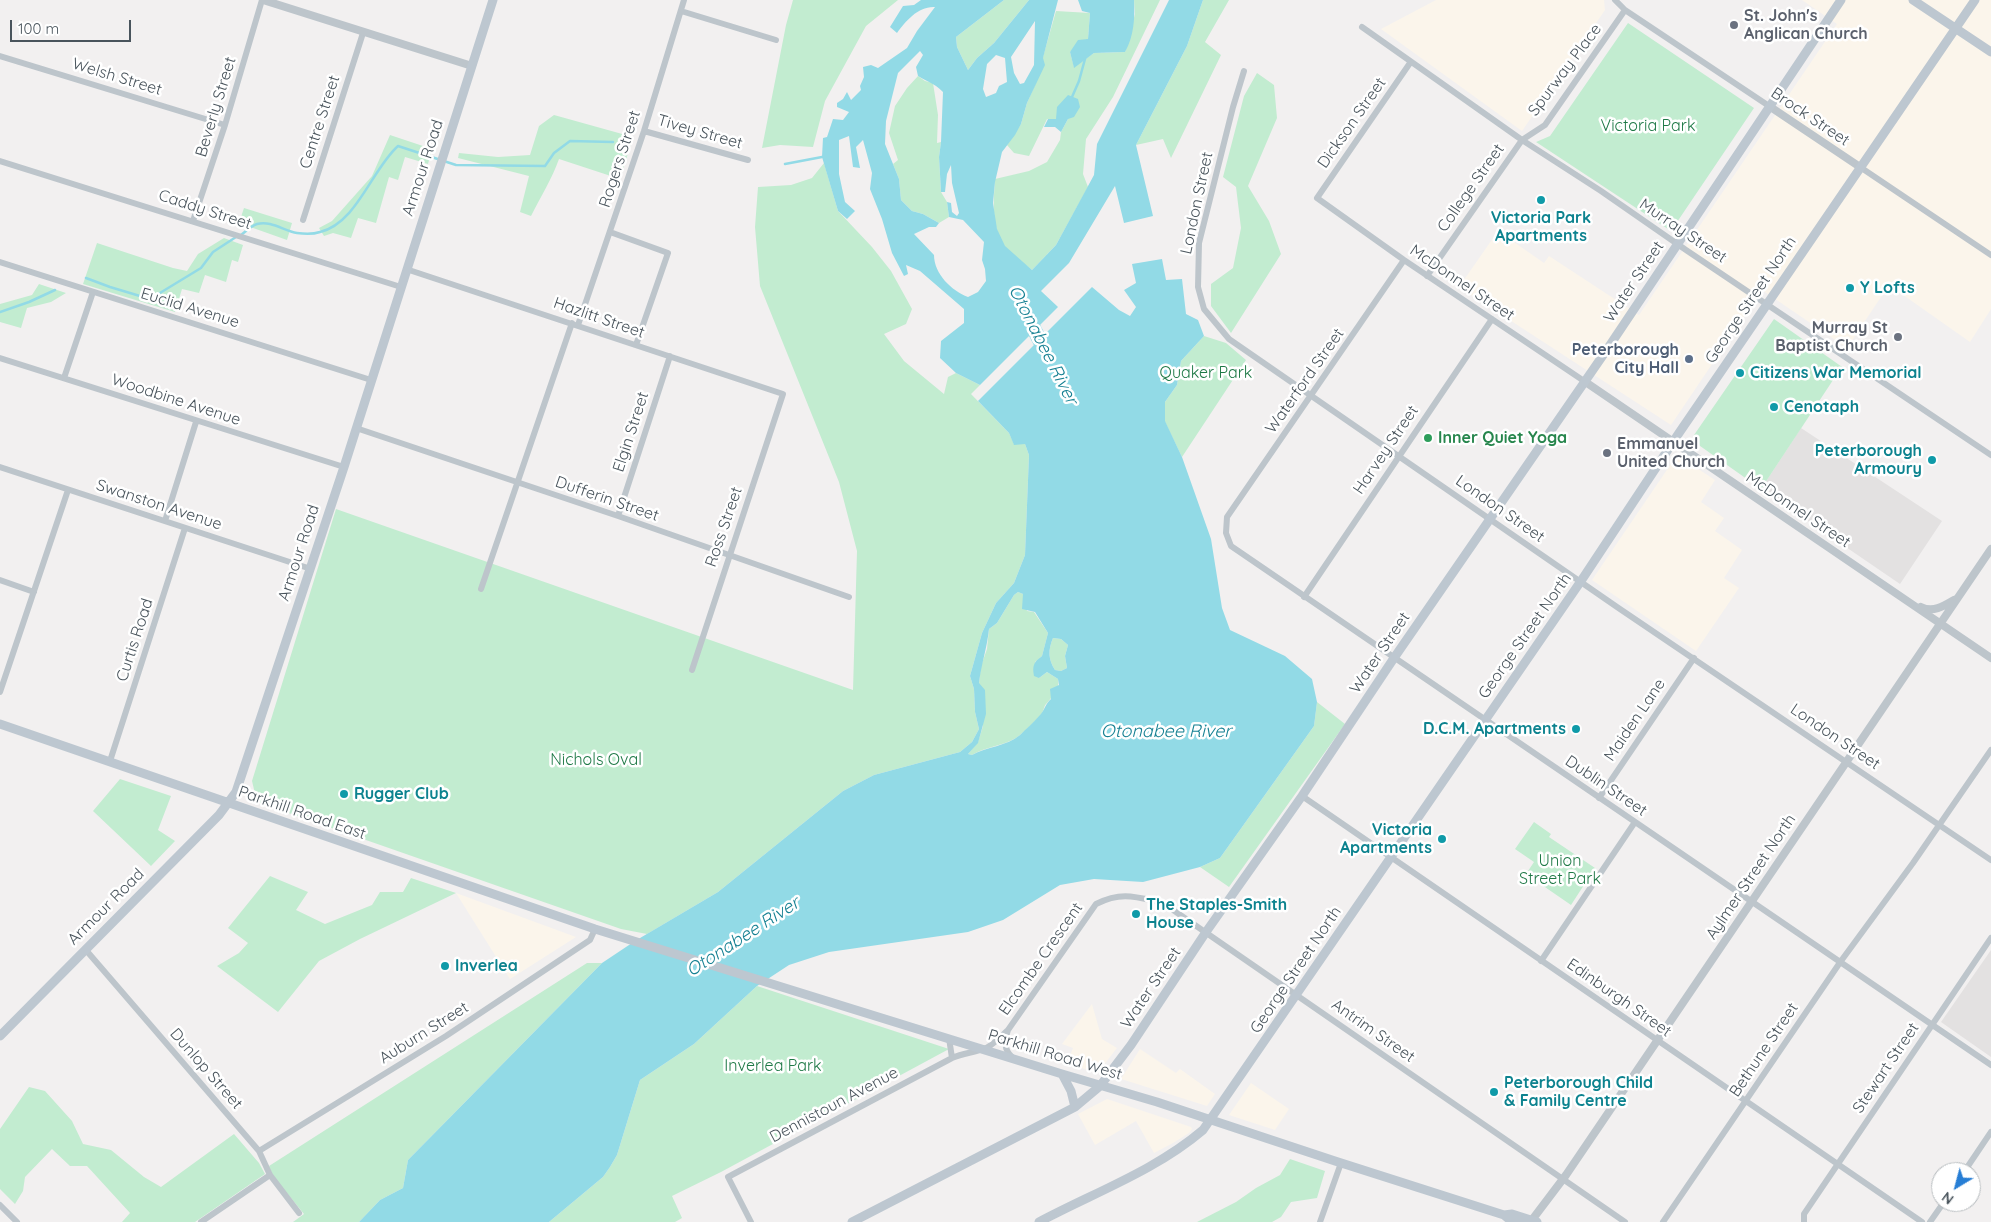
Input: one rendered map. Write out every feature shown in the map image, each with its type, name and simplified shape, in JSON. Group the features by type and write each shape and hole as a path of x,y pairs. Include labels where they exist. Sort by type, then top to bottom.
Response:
{"main road":[{"name":"Armour Road","path":"0,1036 219,815 236,792 311,569 493,0"},
{"name":"Water Street","path":"852,1222 1075,1107 1100,1086 1131,1045 1206,932 1302,796 1394,658 1678,243 1840,0"},
{"path":"1913,0 1991,52"},
{"name":"George Street North","path":"1039,1222 1104,1190 1185,1146 1203,1130 1581,581 1975,0"},
{"name":"Parkhill Road East","path":"0,724 595,929"},
{"name":"Parkhill Road West","path":"595,929 1157,1102 1504,1215 1510,1220 1517,1222"},
{"path":"1062,1074 1071,1091 1075,1107"},
{"name":"Parkhill Road West","path":"1504,1215 1512,1214 1534,1221"}],"street":[{"path":"262,0 472,66"},
{"name":"Beverly Street","path":"193,221 225,125 262,0"},
{"name":"Rogers Street","path":"481,589 575,324 610,232 644,131 684,0"},
{"name":"Brock Street","path":"1615,0 1625,10 1991,255"},
{"name":"Spurway Place","path":"1522,140 1545,125 1625,10"},
{"path":"681,11 776,40"},
{"name":"Murray Street","path":"1362,28 1522,140 1602,191 1991,455"},
{"name":"Centre Street","path":"303,220 363,33"},
{"name":"Welsh Street","path":"0,56 225,125"},
{"name":"Dickson Street","path":"1317,198 1410,63"},
{"name":"London Street","path":"1244,71 1233,107 1200,243 1198,287 1204,309 1228,339 1991,860"},
{"name":"Tivey Street","path":"644,131 748,160"},
{"name":"College Street","path":"1427,276 1522,140"},
{"name":"Caddy Street","path":"0,161 401,287"},
{"name":"McDonnel Street","path":"1317,198 1427,276 1991,658"},
{"path":"610,232 668,252 636,345"},
{"name":"Waterford Street","path":"1227,517 1404,260"},
{"name":"Euclid Avenue","path":"0,262 371,380"},
{"name":"Hazlitt Street","path":"406,269 783,394"},
{"path":"64,378 92,292"},
{"name":"Harvey Street","path":"1304,597 1492,319"},
{"name":"Elgin Street","path":"618,516 670,356"},
{"name":"Woodbine Avenue","path":"0,358 196,422 344,467"},
{"name":"Ross Street","path":"692,670 783,394"},
{"path":"165,521 196,422"},
{"name":"Dufferin Street","path":"356,428 618,516 849,597"},
{"name":"Swanston Avenue","path":"0,466 311,569"},
{"path":"0,692 68,490"},
{"name":"Dublin Street","path":"1227,517 1226,533 1231,546 1991,1065"},
{"name":"Curtis Road","path":"110,761 185,528"},
{"name":"Aylmer Street North","path":"1534,1221 1991,549"},
{"path":"0,580 34,592"},
{"path":"1906,599 1926,609 1943,607 1957,598"},
{"name":"Maiden Lane","path":"1599,798 1694,658"},
{"name":"Bethune Street","path":"1663,1222 1841,961 1940,825 1991,750"},
{"name":"Edinburgh Street","path":"1302,796 1922,1222"},
{"path":"1541,961 1635,822"},
{"name":"Antrim Street","path":"1096,904 1110,897 1130,896 1163,903 1625,1222"},
{"name":"Elcombe Crescent","path":"984,1049 1008,1030 1096,904"},
{"name":"Auburn Street","path":"259,1151 446,1036 590,940 595,929"},
{"name":"Stewart Street","path":"1799,1222 1836,1164 1991,938"},
{"name":"Dunlop Street","path":"85,949 259,1151 270,1175 299,1212"},
{"name":"Elcombe Crescent","path":"1008,1030 1005,1042 1008,1052 1015,1059"},
{"path":"949,1038 952,1058"},
{"name":"Dennistoun Avenue","path":"751,1222 728,1177 952,1058 966,1052 984,1049"},
{"path":"1971,1162 1991,1132"},
{"path":"1320,1222 1341,1163"},
{"path":"201,1222 270,1175"},
{"path":"0,1205 18,1222"},
{"path":"1804,1214 1804,1222"}],"shaded area":[{"path":"1436,0 1604,0 1605,10 1522,131 1381,29"},
{"path":"1802,0 1991,0 1991,309 1970,342 1889,285 1847,348 1762,290 1671,425 1459,287 1498,231 1544,263 1549,256 1639,315 1837,24"},
{"path":"1801,428 1942,521 1900,584 1761,489"},
{"path":"1677,455 1715,480 1701,502 1724,518 1715,531 1742,550 1724,578 1739,588 1696,651 1592,580"},
{"path":"456,893 576,937 510,979"},
{"path":"1991,950 1991,1057 1941,1022"},
{"path":"1092,1004 1102,1039 1117,1048 1099,1071 1094,1072 1067,1063 1073,1048 1062,1044"},
{"path":"1140,1049 1176,1073 1180,1069 1215,1094 1207,1106 1121,1079"},
{"path":"1251,1083 1289,1109 1275,1130 1229,1115"},
{"path":"1107,1099 1191,1127 1192,1129 1189,1133 1154,1153 1136,1121 1095,1145 1078,1114"}],"green space":[{"path":"793,0 898,0 866,26 825,101 813,147 780,145 762,148 786,25"},
{"path":"1004,0 1029,0 994,43 977,58 968,70 957,47 956,37"},
{"path":"1134,0 1160,0 1113,97 1086,139 1083,174 1088,187 1056,245 1032,270 1011,253 1001,240 994,216 995,179 1029,171 1047,162 1060,140 1061,132 1068,119 1047,119 1029,156 1014,153 1007,145 1021,124 1035,85 1056,11 1090,13 1088,39 1070,52 1074,67 1094,53 1125,52 1135,14"},
{"path":"1203,0 1229,0 1205,42 1221,55 1171,158 1163,139 1136,145 1187,46"},
{"name":"Victoria Park","path":"1628,23 1754,108 1671,231 1536,142 1550,136"},
{"path":"1257,73 1274,85 1277,118 1248,186 1269,221 1281,254 1231,333 1211,306 1211,284 1233,268 1241,228 1236,187 1223,177 1244,96"},
{"path":"918,76 925,81 933,83 938,115 937,143 941,142 939,157 941,192 947,202 949,217 939,223 923,214 912,211 901,200 899,179 893,164 898,160 889,133 895,106"},
{"path":"554,115 633,137 620,179 559,159 550,181 531,216 520,212 529,176 458,158 459,153 498,157 530,155 539,126"},
{"path":"390,135 432,149 428,164 405,157 398,180 389,177 376,223 358,218 351,238 333,233 324,236 319,228 332,221 372,176"},
{"name":"Nichols Oval","path":"824,163 838,211 872,247 891,271 912,309 906,324 884,334 904,361 944,394 948,377 956,373 980,385 971,394 1009,433 1014,444 1025,444 1029,455 1025,555 1014,583 996,603 982,633 970,676 974,689 975,712 979,729 972,742 960,752 874,775 843,791 718,892 647,934 621,929 257,802 252,781 336,509 853,690 857,551 839,482 760,286 755,227 758,187 791,185 812,178"},
{"path":"244,208 292,223 287,240 239,223"},
{"path":"224,238 243,245 238,262 232,260 226,282 205,275 199,293 182,289 175,312 83,284 97,243 187,271 198,254"},
{"path":"39,284 66,293 51,302 27,308 21,328 0,322 0,304 32,295"},
{"path":"1774,319 1845,369 1837,374 1761,489 1693,441 1694,435"},
{"name":"Quaker Park","path":"1204,336 1226,343 1246,360 1182,457 1165,422 1165,402 1177,385 1181,361"},
{"path":"1018,592 1023,594 1027,611 1034,612 1048,633 1042,656 1035,662 1039,678 1047,672 1058,679 1058,686 1040,716 1019,736 1011,741 972,755 968,754 978,742 983,726 979,683 981,666 987,649 989,629 997,623 1014,595"},
{"path":"1053,638 1061,639 1068,645 1065,656 1067,668 1061,671 1055,670 1050,658 1050,647"},
{"path":"1317,702 1345,724 1229,887 1200,867 1220,858 1314,726"},
{"path":"120,779 171,796 158,830 175,841 151,866 93,811"},
{"name":"Union Street Park","path":"1534,822 1551,834 1549,837 1595,868 1571,905 1526,874 1534,862 1515,849"},
{"path":"270,876 308,892 296,910 325,924 372,905 380,892 403,892 411,878 456,893 319,961 278,1012 217,966 239,953 248,943 228,928"},
{"path":"587,963 602,963 408,1160 403,1188 380,1200 359,1222 293,1222 304,1214 273,1176 269,1166"},
{"name":"Inverlea Park","path":"757,986 949,1049 721,1172 672,1196 682,1218 675,1222 549,1222 603,1177 610,1167 617,1155 640,1080 694,1044"},
{"path":"29,1087 45,1091 72,1121 83,1144 111,1150 144,1177 161,1187 234,1134 259,1163 265,1174 195,1222 122,1222 130,1213 87,1166 70,1166 52,1149 25,1177 23,1191 15,1204 0,1189 0,1129"},
{"path":"1290,1159 1325,1171 1317,1198 1291,1202 1281,1217 1272,1222 1197,1222 1236,1202 1280,1175"}],"water":[{"name":"Otonabee River","path":"921,0 1004,0 956,37 957,47 968,70 977,58 994,43 1029,0 1058,0 1043,58 1045,65 1027,103 1021,124 1002,152 995,182 993,203 997,229 1005,246 1032,270 1056,245 1094,175 1097,144 1169,0 1203,0 1187,46 1136,145 1153,216 1124,223 1115,186 1069,263 1041,291 1058,307 980,385 956,373 940,358 941,341 964,323 964,309 920,271 906,265 908,274 904,276 892,253 882,219 870,189 872,173 863,140 856,147 860,168 853,167 849,136 839,140 839,174 845,202 855,211 847,219 838,211 822,157 823,138 827,137 833,119 843,120 849,112 837,107 837,103 843,99 847,92 851,100 861,90 860,86 864,77 863,67 871,65 878,68 907,48 935,7 929,7 918,12 908,19 897,33 890,27 903,6 914,5","holes":["1035,21 1034,65 1024,83 1020,84 1014,73 1011,57","920,51 923,55 916,67 918,76 934,84 943,92 939,157 941,192 945,192 947,174 951,165 952,183 959,213 957,216 952,212 951,203 947,202 949,217 963,220 984,242 982,260 986,281 978,292 968,297 956,291 945,281 937,269 934,255 914,234 929,227 936,227 939,223 923,214 912,211 901,200 899,179 885,144 886,121 898,73","996,55 1005,58 1007,82 999,86 996,93 986,97 983,89 987,64"]},
{"path":"1078,0 1134,0 1133,27 1125,52 1094,53 1074,68 1070,52 1078,40 1088,39 1090,13 1082,11"},
{"path":"1068,95 1078,99 1080,107 1074,117 1068,119 1061,132 1055,127 1044,127 1048,119 1056,119 1057,107"},
{"name":"Otonabee River","path":"1162,259 1166,280 1182,279 1186,314 1198,320 1204,336 1181,361 1177,385 1165,402 1165,421 1182,457 1211,539 1222,608 1230,630 1285,656 1312,679 1317,702 1314,726 1220,858 1200,867 1143,882 1094,879 1060,885 1003,920 968,932 829,952 789,965 757,986 694,1044 640,1080 617,1155 610,1167 603,1177 549,1222 359,1222 380,1200 403,1188 408,1160 602,963 635,941 718,892 843,791 874,775 960,752 972,742 979,729 975,712 974,689 970,676 982,633 996,603 1014,583 1025,555 1029,455 1025,444 1014,445 1009,433 978,401 1092,287 1119,310 1130,316 1136,307 1124,290 1136,283 1132,264","holes":["1018,592 1023,594 1022,609 1035,612 1048,633 1042,656 1034,664 1034,676 1039,678 1047,672 1058,679 1059,685 1050,689 1051,699 1042,713 1015,739 972,755 968,754 978,743 986,714 985,690 979,683 989,629 997,623 1014,595","1053,638 1061,639 1068,645 1065,656 1067,668 1061,671 1055,670 1050,658 1050,647"]}],"waterway":[{"path":"1072,97 1085,59"},
{"path":"241,235 253,226 262,223 303,234 318,233 333,227 354,207 380,168 398,146 456,165 545,166 554,153 570,141 613,142"},
{"path":"785,164 822,157"},
{"path":"86,278 150,299 201,268 213,252 236,237"},
{"path":"0,312 55,290"},
{"name":"Otonabee River","path":"1025,312 1049,358"}],"place":[{"name":"St. John's Anglican Church","path":"1734,25"},
{"name":"Victoria Park Apartments","path":"1541,200"},
{"name":"Y Lofts","path":"1850,288"},
{"name":"Murray St Baptist Church","path":"1898,337"},
{"name":"Peterborough City Hall","path":"1689,359"},
{"name":"Citizens War Memorial","path":"1740,373"},
{"name":"Cenotaph","path":"1774,407"},
{"name":"Inner Quiet Yoga","path":"1428,438"},
{"name":"Emmanuel United Church","path":"1607,453"},
{"name":"Peterborough Armoury","path":"1932,460"},
{"name":"D.C.M. Apartments","path":"1576,729"},
{"name":"Rugger Club","path":"344,794"},
{"name":"Victoria Apartments","path":"1442,839"},
{"name":"The Staples-Smith House","path":"1136,914"},
{"name":"Inverlea","path":"445,966"},
{"name":"Peterborough Child & Family Centre","path":"1494,1092"}]}
